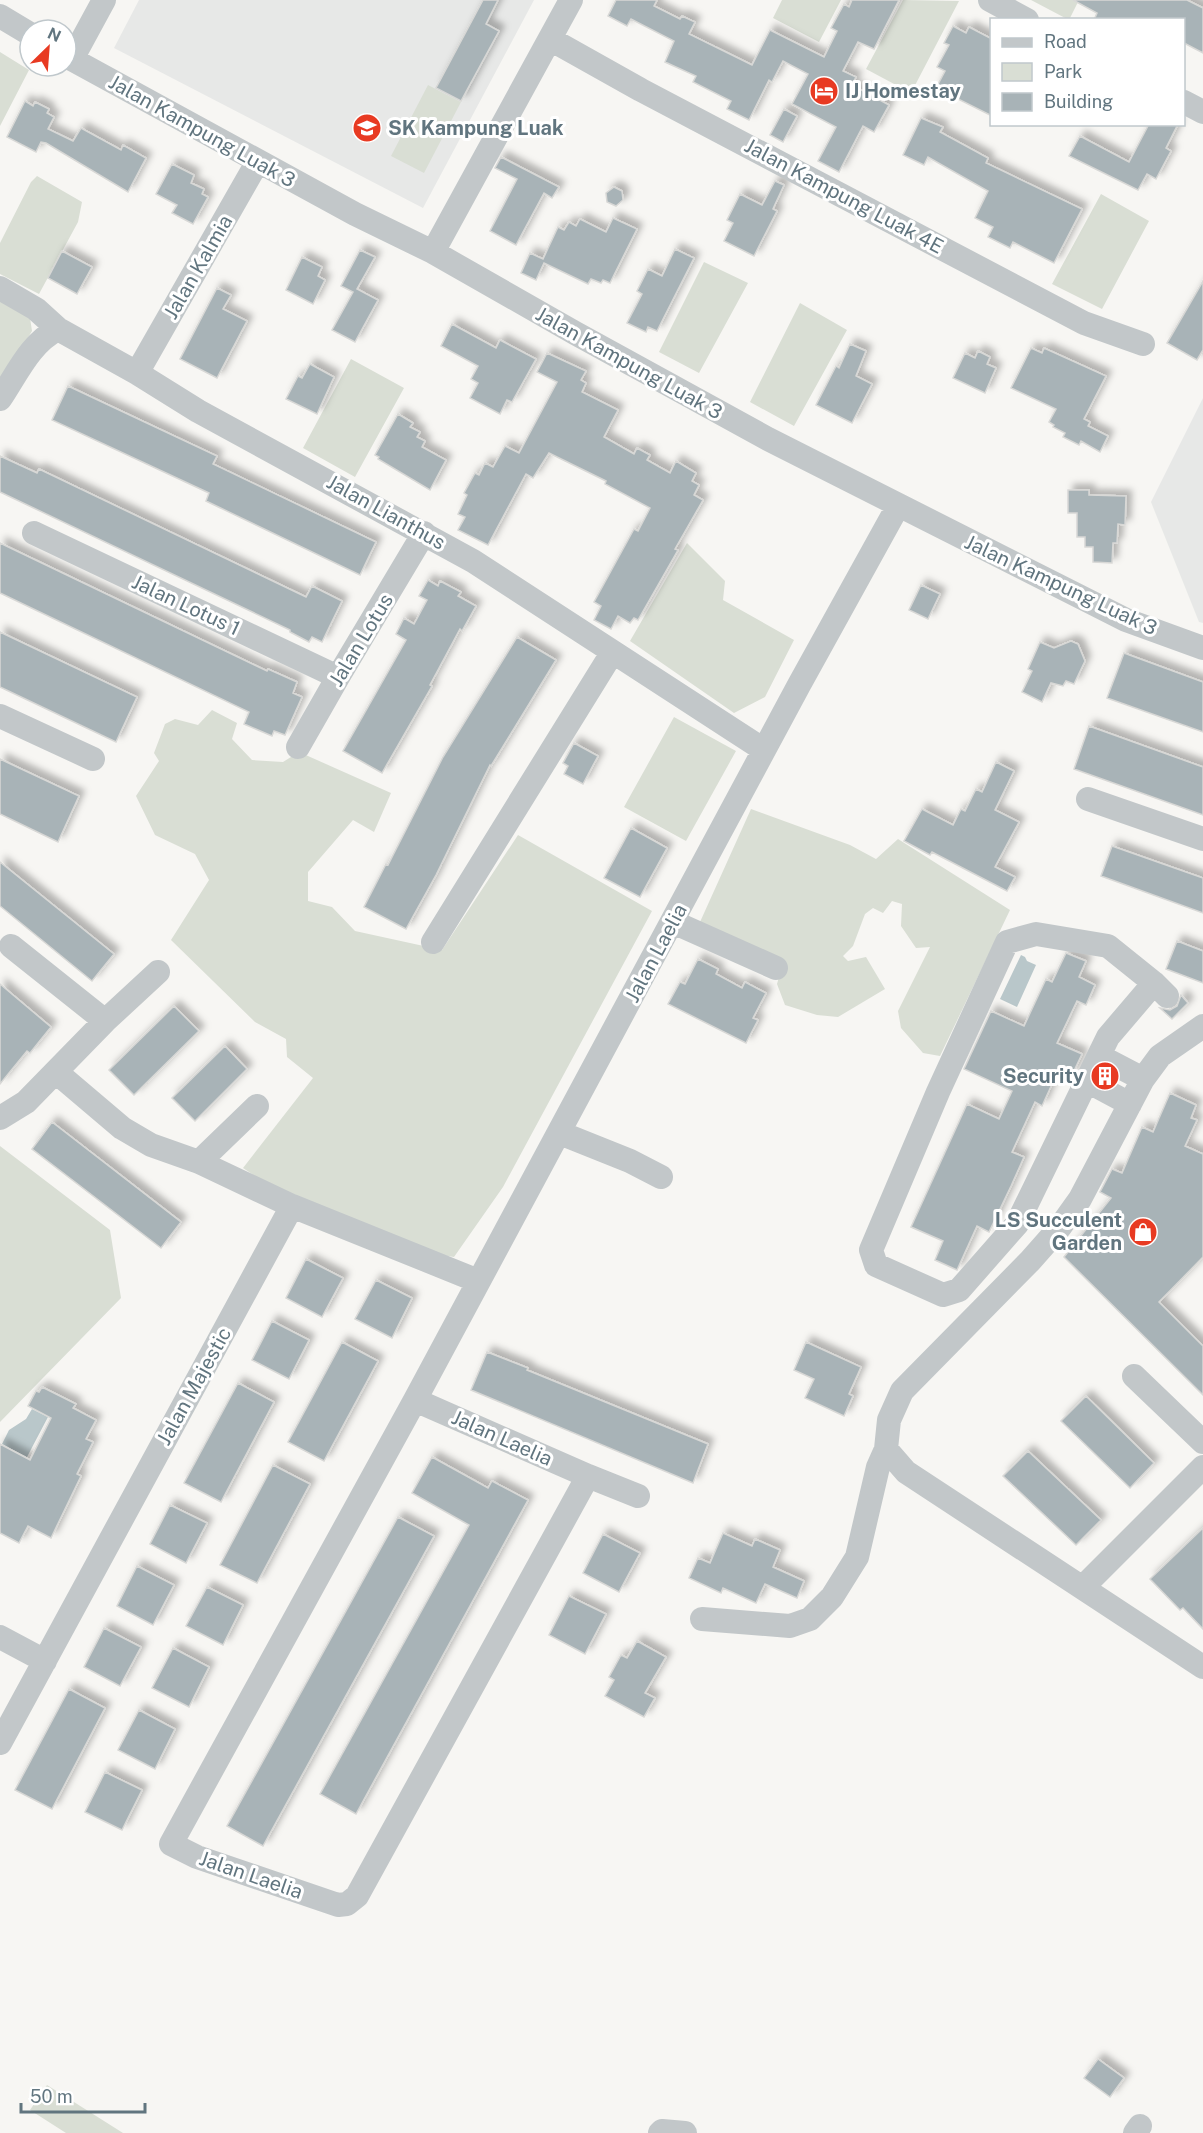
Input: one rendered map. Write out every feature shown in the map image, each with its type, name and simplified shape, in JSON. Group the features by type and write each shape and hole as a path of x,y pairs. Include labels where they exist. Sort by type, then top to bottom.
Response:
{"street":[{"path":"78,43 104,0"},
{"path":"433,252 571,0"},
{"path":"990,0 1023,18"},
{"path":"0,15 18,26"},
{"name":"Jalan Kampung Luak 4E","path":"550,39 640,90 1084,323 1143,344"},
{"name":"Jalan Kampung Luak 3","path":"78,63 355,214 433,252 644,372 898,506 1126,620 1203,648"},
{"path":"1185,103 1203,112"},
{"name":"Jalan Kalmia","path":"137,373 258,161"},
{"name":"Jalan Lianthus","path":"0,288 36,309 58,329 137,373 198,411 473,561 764,750"},
{"path":"0,399 37,343 58,329"},
{"name":"Jalan Laelia","path":"588,1476 357,1896 347,1904 338,1905 197,1857 171,1844 415,1400 764,750 898,506"},
{"name":"Jalan Lotus 1","path":"34,532 338,677"},
{"name":"Jalan Lotus","path":"298,747 424,533"},
{"path":"433,942 612,653"},
{"path":"0,716 93,759"},
{"path":"1088,799 1203,838"},
{"path":"673,922 776,968"},
{"path":"1036,934 1108,946 1160,989 1108,1037 1099,1056 1017,1224 959,1290 943,1295 876,1265 871,1250 938,1092 1007,942 1036,934"},
{"path":"11,946 105,1021"},
{"path":"0,1118 26,1102 105,1021 158,972"},
{"path":"702,1619 790,1626 810,1619 832,1596 857,1557 878,1467 886,1449 889,1420 902,1391 1030,1261 1060,1227 1080,1199 1143,1078 1160,1056 1203,1026"},
{"path":"1099,1056 1143,1078"},
{"path":"56,1072 122,1128 151,1145 199,1162 292,1206 478,1281"},
{"path":"1087,1081 1130,1104"},
{"path":"199,1162 257,1106"},
{"path":"560,1133 630,1161 661,1177"},
{"name":"Jalan Majestic","path":"0,1743 292,1206"},
{"path":"1134,1376 1203,1442"},
{"name":"Jalan Laelia","path":"415,1400 638,1496"},
{"path":"886,1449 906,1472 1203,1667"},
{"path":"1083,1587 1203,1467"},
{"path":"0,1637 45,1661"},
{"path":"660,2133 662,2131 685,2133"}],"shaded area":[{"name":"SK Kampung Luak","path":"139,0 534,0 423,208 114,48"},
{"path":"1203,398 1203,623 1199,622 1151,502"},
{"path":"1021,955 1036,965 1017,1007 1000,999"},
{"path":"32,1409 48,1417 27,1457 2,1444 9,1430 26,1419"}],"green space":[{"path":"782,0 841,0 819,42 773,18"},
{"path":"903,0 959,1 911,93 866,69"},
{"path":"1031,0 1079,0 1070,18 1065,18"},
{"path":"0,52 18,63 18,78 25,78 0,126"},
{"path":"428,85 461,102 424,173 391,156"},
{"path":"37,176 82,202 78,222 39,294 0,274 0,243 31,182"},
{"path":"1101,194 1149,221 1102,309 1052,284"},
{"path":"704,262 748,283 699,373 659,352"},
{"path":"0,301 30,318 32,331 0,383"},
{"path":"800,303 847,330 794,426 750,402"},
{"path":"351,359 404,388 355,477 303,448"},
{"path":"687,543 725,581 723,600 794,640 765,697 734,713 630,641"},
{"path":"212,710 237,723 232,739 252,760 283,762 299,752 391,793 374,832 353,820 308,872 308,901 332,907 355,931 442,950 518,835 652,911 503,1187 454,1257 429,1253 273,1188 243,1168 313,1078 287,1057 286,1039 255,1022 171,940 209,880 195,854 155,835 136,796 159,761 154,753 165,724 175,719 198,725"},
{"path":"674,717 736,751 686,841 624,807"},
{"path":"751,809 850,845 876,859 898,839 1010,910 940,1056 923,1053 901,1028 898,1011 930,947 916,948 901,926 902,904 892,901 883,913 873,908 865,914 853,946 843,956 848,961 866,957 885,989 838,1017 817,1015 785,1005 777,984 783,963 700,922"},
{"path":"0,1146 110,1230 121,1298 0,1422"},
{"path":"47,2085 123,2133 66,2133 30,2110"}],"building":[{"path":"483,0 498,0 486,24 499,31 461,101 436,88"},
{"path":"616,0 657,0 654,6 680,19 682,16 695,22 689,34 752,65 770,30 824,57 837,31 831,28 844,4 849,7 852,0 899,0 874,49 858,42 843,71 856,77 852,85 889,105 874,132 863,126 839,172 818,161 836,127 792,104 808,74 783,61 772,82 769,80 749,120 727,109 731,101 693,82 696,76 665,62 674,41 631,19 627,26 608,16"},
{"path":"1073,0 1187,0 1203,8 1203,53 1185,44 1185,18 1095,18 1097,13"},
{"path":"953,26 966,33 969,27 990,38 990,115 936,88 945,71 937,67 949,45 944,43"},
{"path":"25,101 33,106 35,102 49,109 47,113 54,117 48,129 73,141 81,128 121,150 123,145 146,158 128,192 46,143 41,142 36,152 7,137"},
{"path":"784,109 797,116 783,142 770,135"},
{"path":"921,118 943,127 940,132 988,158 986,163 1082,209 1054,263 1013,242 1010,248 988,237 993,227 975,218 988,191 928,157 924,165 903,155"},
{"path":"1148,126 1177,126 1166,148 1171,151 1156,179 1147,174 1138,190 1069,156 1080,136 1129,162"},
{"path":"501,157 559,187 552,198 544,193 516,245 490,231 517,179 495,168"},
{"path":"172,164 194,175 191,183 204,189 202,194 208,197 193,224 172,213 177,205 156,194"},
{"path":"775,181 784,185 773,209 777,211 754,256 724,241 733,223 727,220 740,194 762,205"},
{"path":"614,187 622,191 623,200 616,206 607,202 606,193"},
{"path":"613,218 637,229 610,283 603,280 601,283 591,279 588,284 544,263 536,280 521,273 530,253 543,259 558,227 564,230 569,222 576,226 580,219 606,232"},
{"path":"675,249 694,258 657,331 648,327 646,332 627,323 642,294 637,291 648,269 662,276"},
{"path":"360,250 375,257 357,289 378,300 355,342 332,330 353,292 341,286"},
{"path":"62,251 92,267 77,294 48,278"},
{"path":"302,257 322,267 318,276 325,280 313,304 286,290"},
{"path":"1203,281 1203,350 1197,360 1167,343"},
{"path":"217,288 231,295 223,309 247,321 217,378 180,359"},
{"path":"452,324 496,348 500,340 536,359 512,402 507,400 500,414 470,398 478,383 471,379 478,366 441,346"},
{"path":"850,344 866,351 856,376 872,384 852,423 816,405 836,366 839,368"},
{"path":"1031,348 1042,353 1044,348 1106,376 1084,419 1090,422 1088,426 1108,436 1100,452 1081,441 1079,445 1063,437 1065,433 1053,427 1054,425 1049,422 1056,409 1011,388"},
{"path":"978,351 990,357 987,364 996,368 985,393 953,378 965,353 975,358"},
{"path":"547,353 586,371 581,380 586,383 582,392 618,410 604,437 634,454 637,448 650,455 647,460 670,473 676,461 696,473 692,481 699,485 694,495 703,500 675,549 678,550 638,620 634,618 630,623 618,616 611,629 594,620 601,606 594,602 634,529 638,531 650,508 605,484 606,481 549,453 533,478 526,474 488,545 458,530 465,517 458,514 467,495 464,493 475,473 479,475 485,463 493,467 505,446 519,453 557,382 537,372"},
{"path":"310,364 334,377 317,414 286,399 298,376 302,378"},
{"path":"68,386 217,456 213,464 376,542 360,575 206,501 209,493 52,420"},
{"path":"398,414 413,423 410,427 420,432 417,437 425,441 422,447 446,460 430,490 375,455"},
{"path":"0,456 37,473 39,469 306,597 312,586 342,601 322,642 312,637 309,642 290,630 0,492"},
{"path":"1068,490 1089,490 1089,495 1126,496 1125,525 1118,524 1117,543 1113,543 1112,563 1093,562 1093,547 1085,547 1085,537 1077,537 1077,513 1068,513"},
{"path":"0,543 267,671 268,669 297,682 293,693 302,697 285,735 274,731 272,736 244,724 249,712 0,593"},
{"path":"428,580 438,586 440,581 461,592 458,596 476,606 462,631 460,629 430,685 432,686 382,773 343,751 406,640 396,634 404,618 414,624 427,600 419,596"},
{"path":"921,585 940,594 928,619 909,610"},
{"path":"0,632 137,697 116,742 0,687"},
{"path":"517,637 556,660 490,765 436,875 406,929 364,907 443,757"},
{"path":"1071,641 1078,644 1085,661 1074,684 1066,681 1063,686 1051,683 1042,702 1022,692 1032,671 1028,669 1040,642 1054,648"},
{"path":"1124,653 1203,682 1203,732 1107,698"},
{"path":"1089,726 1203,767 1203,815 1074,769"},
{"path":"574,743 598,756 583,784 564,774 568,766 563,763"},
{"path":"0,759 79,796 58,842 0,814"},
{"path":"996,762 1014,771 995,810 1019,822 995,867 1015,877 1007,891 932,852 930,855 904,841 922,809 953,825 961,809 965,811 976,789 982,792"},
{"path":"631,828 667,848 640,897 604,878"},
{"path":"1112,846 1203,878 1203,913 1101,876"},
{"path":"0,862 114,954 92,981 0,906"},
{"path":"1177,941 1203,951 1203,983 1166,969"},
{"path":"1066,953 1086,961 1079,977 1095,985 1086,1005 1077,1001 1057,1043 1082,1054 1072,1075 1059,1069 1042,1106 1035,1102 1012,1152 1024,1157 1011,1186 989,1232 977,1226 957,1270 935,1260 943,1241 911,1227 967,1104 999,1119 1012,1091 964,1069 991,1011 1024,1026 1046,979 1052,982"},
{"path":"698,959 718,969 716,974 742,988 745,982 766,993 753,1018 758,1020 746,1043 668,1004 680,982 685,984"},
{"path":"0,984 51,1027 30,1053 27,1051 0,1084"},
{"path":"1181,995 1188,1003 1172,1019 1160,1008 1170,1010 1177,1006"},
{"path":"174,1006 199,1031 134,1095 109,1070"},
{"path":"225,1046 247,1069 195,1121 172,1098"},
{"name":"LS Succulent Garden","path":"1170,1093 1196,1105 1191,1118 1197,1120 1185,1146 1203,1154 1203,1257 1159,1302 1203,1346 1203,1395 1064,1257 1111,1198 1100,1192 1112,1169 1122,1173 1142,1127 1153,1132"},
{"path":"52,1122 181,1222 161,1248 32,1149"},
{"path":"306,1259 343,1278 322,1317 286,1298"},
{"path":"376,1280 412,1298 392,1338 355,1319"},
{"path":"272,1321 309,1340 289,1379 252,1360"},
{"path":"342,1342 378,1361 324,1461 288,1442"},
{"path":"806,1342 861,1367 849,1394 853,1396 844,1416 805,1398 814,1379 794,1370"},
{"path":"487,1352 708,1444 693,1483 471,1390"},
{"path":"238,1383 274,1402 221,1502 184,1483"},
{"path":"42,1387 76,1404 73,1408 96,1420 86,1439 93,1442 77,1474 81,1476 51,1538 28,1526 19,1543 0,1533 0,1444 30,1460 51,1418 28,1406 36,1391 39,1392"},
{"path":"1086,1396 1154,1463 1130,1488 1061,1421"},
{"path":"1028,1451 1101,1520 1076,1545 1003,1476"},
{"path":"432,1457 488,1488 492,1481 528,1500 356,1814 320,1794 469,1525 412,1493"},
{"path":"273,1465 310,1484 257,1583 220,1565"},
{"path":"170,1505 207,1523 186,1563 150,1544"},
{"path":"398,1517 434,1536 263,1846 227,1826"},
{"path":"1203,1528 1203,1629 1183,1608 1180,1610 1150,1579"},
{"path":"723,1533 752,1546 755,1539 780,1550 773,1567 804,1581 797,1598 765,1584 756,1603 723,1588 721,1593 689,1578 698,1558 710,1563"},
{"path":"603,1534 640,1553 619,1592 583,1573"},
{"path":"137,1566 174,1585 153,1625 117,1606"},
{"path":"207,1587 243,1605 223,1645 186,1626"},
{"path":"569,1596 606,1614 585,1654 549,1635"},
{"path":"104,1628 141,1647 120,1686 84,1667"},
{"path":"637,1641 666,1657 645,1693 655,1698 644,1717 605,1696 614,1680 609,1677 621,1655 627,1658"},
{"path":"173,1648 209,1667 189,1707 152,1688"},
{"path":"69,1689 105,1708 52,1809 15,1790"},
{"path":"139,1710 175,1729 155,1769 118,1750"},
{"path":"105,1772 142,1790 122,1830 85,1812"},
{"path":"1098,2059 1124,2078 1110,2097 1084,2078"}],"place":[{"name":"IJ Homestay","path":"824,91"},
{"name":"SK Kampung Luak","path":"367,128"},
{"name":"Security","path":"1105,1076"},
{"name":"LS Succulent Garden","path":"1143,1232"}]}
